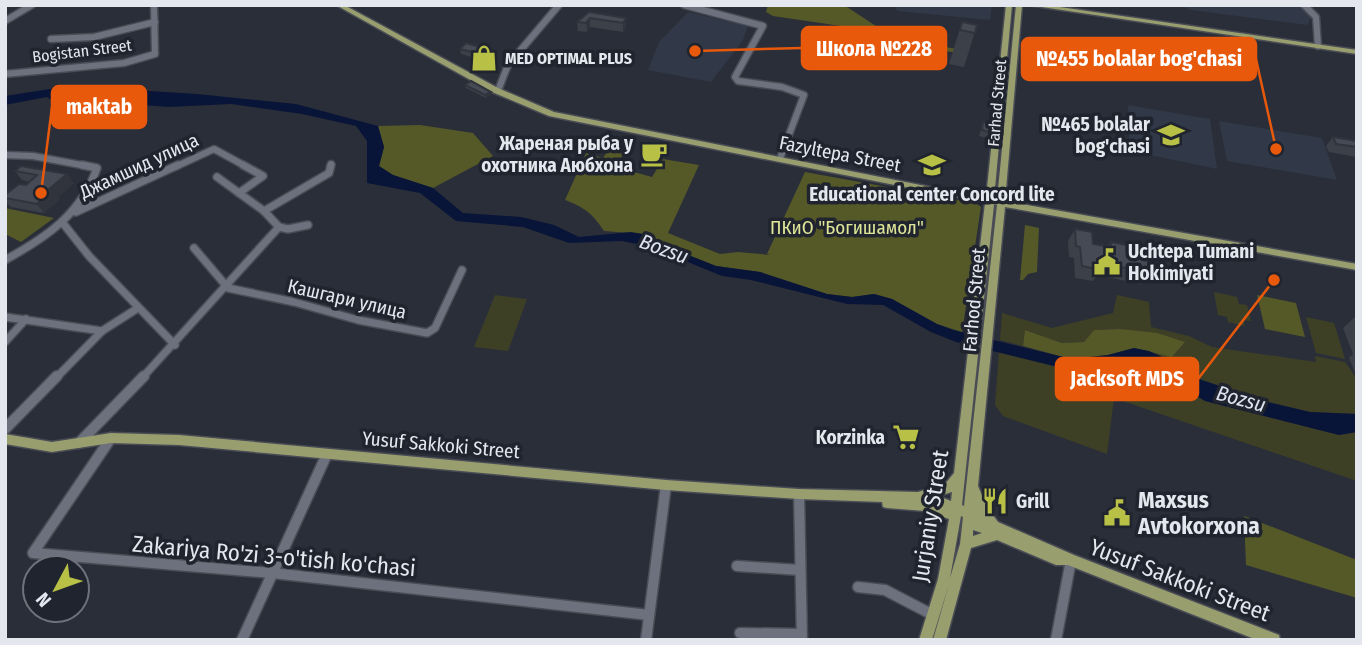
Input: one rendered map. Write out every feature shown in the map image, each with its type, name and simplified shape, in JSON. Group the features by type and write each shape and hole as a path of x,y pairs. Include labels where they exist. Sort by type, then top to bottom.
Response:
{"main road":[{"name":"Fazyltepa Street","path":"339,5 497,89 552,114 1357,266"},
{"name":"Fazyltepa Street","path":"347,5 497,89 554,112 990,198"},
{"path":"1048,5 1357,51"},
{"name":"Farhad Street","path":"990,198 1010,6"},
{"path":"1019,8 1032,6 1317,45"},
{"name":"Farhad Street","path":"1002,200 1019,8"},
{"name":"Farhod Street","path":"968,397 990,198"},
{"name":"Farhod Street","path":"982,401 1002,200"},
{"name":"Jurjaniy Street","path":"925,640 944,579 956,512 968,397"},
{"name":"Jurjaniy Street","path":"939,640 967,544 982,401"},
{"name":"Yusuf Sakkoki Street","path":"5,439 45,446 111,438 179,440 666,485 799,494 928,498 1056,559 1071,560 1274,640"},
{"path":"910,497 949,488 960,474"},
{"path":"967,544 995,531 972,485"},
{"name":"Yusuf Sakkoki Street","path":"799,494 843,502 925,506 956,512"}],"street":[{"path":"5,21 32,5"},
{"name":"Bogistan Street","path":"5,74 124,63 151,55 157,52 154,5"},
{"path":"497,89 508,65 559,5"},
{"path":"684,5 763,26 735,77 738,81 782,87 804,95 781,156"},
{"path":"1304,5 1316,17 1317,45"},
{"path":"51,39 94,37 155,22"},
{"name":"Джамшид улица","path":"5,260 76,212 214,149 263,176 239,193"},
{"name":"Джамшид улица","path":"5,155 33,156 97,168 85,200 76,212"},
{"path":"264,211 329,173 331,164"},
{"path":"217,177 264,211 279,227 288,229 308,225"},
{"path":"62,222 138,308 175,345"},
{"path":"79,443 228,288 256,251 279,227"},
{"path":"194,248 228,288"},
{"name":"Кашгари улица","path":"228,288 295,302 358,320 426,333 435,328 462,270"},
{"path":"5,429 102,331 138,308"},
{"path":"5,317 102,331"},
{"path":"5,342 26,319"},
{"name":"Zakariya Ro'zi 3-o'tish ko'chasi","path":"111,438 33,553 272,573 649,615"},
{"path":"242,640 327,454"},
{"path":"646,640 666,485"},
{"path":"740,632 801,637 799,494"},
{"path":"1056,640 1071,560"},
{"path":"737,566 800,570"},
{"path":"858,587 885,590 933,615"}],"shaded area":[{"path":"895,5 992,5 990,20 897,11"},
{"path":"1179,5 1300,5 1311,16 1308,25 1191,10"},
{"path":"688,12 748,26 743,40 711,82 648,70 659,42"},
{"name":"№465 bolalar bog'chasi","path":"1128,105 1210,119 1217,169 1130,151"},
{"path":"1219,121 1322,138 1337,180 1227,161"}],"green space":[{"path":"768,5 847,7 885,32 886,37 969,51 966,54 856,38 841,26 773,16 766,12"},
{"path":"420,125 473,133 493,156 433,188 393,175 379,166 384,147 378,126"},
{"name":"ПКиО \"Богишамол\"","path":"611,146 629,150 612,166 652,177 663,159 699,165 668,233 720,254 738,252 771,255 767,254 805,172 975,203 981,207 962,332 937,324 892,299 874,294 852,297 827,294 760,272 716,266 643,234 604,231 587,212 565,200 586,153 603,158"},
{"path":"5,208 54,218 21,242 5,234"},
{"path":"1025,225 1039,228 1037,272 1020,280"},
{"path":"1214,292 1237,297 1239,304 1247,305 1251,321 1243,320 1245,326 1228,322 1227,317 1218,315"},
{"path":"495,295 527,299 508,351 474,347"},
{"path":"1117,295 1149,302 1151,327 1189,336 1212,347 1316,362 1315,356 1345,362 1357,379 1357,414 1310,412 1264,401 1190,376 1169,360 1149,351 1172,357 1185,342 1120,329 1094,330 1084,342 1062,343 1025,330 1023,346 1000,340 1002,313 1052,328 1113,313"},
{"path":"1257,295 1296,303 1305,337 1265,329"},
{"path":"1306,317 1334,323 1345,359 1316,353"},
{"path":"1120,329 1157,333 1185,342 1172,357 1134,348 1108,355 1071,359 1023,346 1025,330 1062,343 1084,342 1094,330"},
{"path":"999,352 1074,371 1138,361 1205,401 1339,435 1357,432 1357,481 1114,398 1107,454 1003,416 995,405"},
{"path":"1244,516 1357,560 1357,598 1246,565"}],"water":[{"name":"Bozsu","path":"69,86 197,94 296,104 378,126 384,147 379,166 393,175 433,188 463,213 521,217 554,225 579,237 631,232 643,234 716,266 760,272 827,294 852,297 874,294 892,299 953,330 1071,359 1108,355 1134,348 1149,351 1169,360 1190,376 1264,401 1310,412 1357,414 1357,432 1339,435 1205,401 1138,361 1074,371 956,342 931,332 883,305 847,304 751,280 722,276 651,247 622,241 569,243 523,227 456,221 420,193 367,183 367,141 356,126 302,114 231,104 62,107 47,97 5,105 5,96"}],"building":[{"path":"589,12 626,18 623,23 590,18 586,23 577,22"},
{"path":"962,22 977,25 975,33 960,30"},
{"path":"466,43 493,51 487,56 460,49"},
{"path":"490,54 497,56 491,61 484,59"},
{"path":"471,81 491,92 485,95 465,85"},
{"path":"983,122 990,124 989,132 982,130"},
{"path":"1333,137 1357,141 1357,147 1336,144"},
{"path":"21,166 67,174 49,189 52,190 37,204 5,198 5,195 19,184 26,185 37,175 15,171"},
{"path":"1075,229 1092,232 1093,244 1111,247 1111,242 1147,249 1149,272 1114,266 1114,262 1099,259 1100,270 1082,266 1080,247 1076,246"}],"place":[{"name":"Школа №228","path":"695,51"},
{"name":"MED OPTIMAL PLUS","path":"484,58"},
{"name":"№465 bolalar bog'chasi","path":"1171,135"},
{"name":"№455 bolalar bog'chasi","path":"1276,149"},
{"name":"Жареная рыба у охотника Аюбхона","path":"654,154"},
{"name":"Educational center Concord lite","path":"932,165"},
{"name":"maktab","path":"41,193"},
{"name":"Uchtepa Tumani Hokimiyati","path":"1107,262"},
{"name":"Jacksoft MDS","path":"1274,280"},
{"name":"Korzinka","path":"906,437"},
{"name":"Grill","path":"995,501"},
{"name":"Maxsus Avtokorxona","path":"1117,513"}]}
